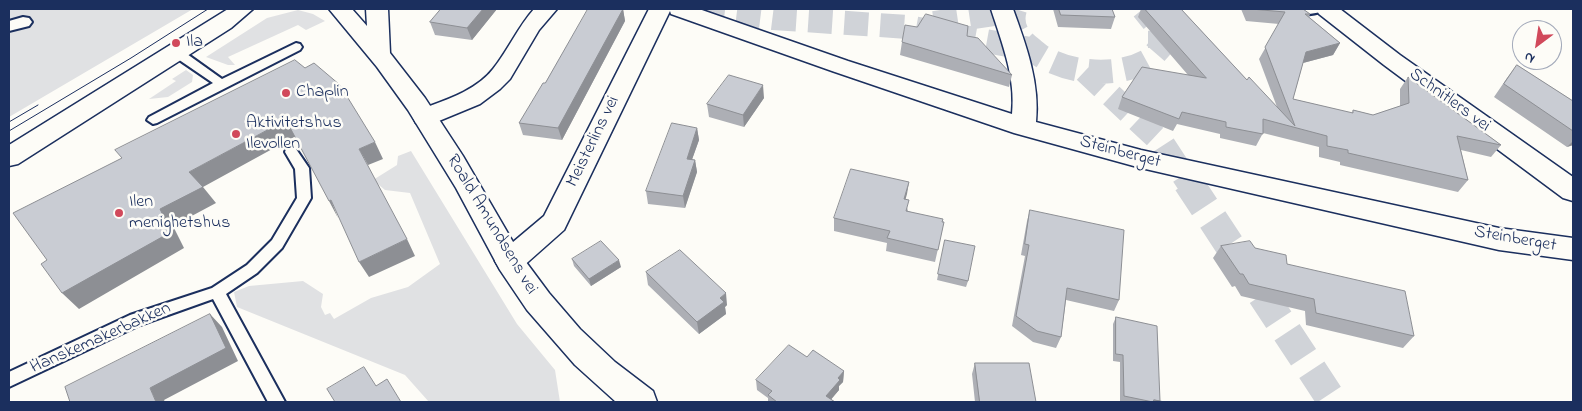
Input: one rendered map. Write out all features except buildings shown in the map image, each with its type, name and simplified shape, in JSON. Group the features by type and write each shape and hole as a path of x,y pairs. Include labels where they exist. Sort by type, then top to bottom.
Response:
{"street":[{"path":"9,157 223,23 242,9"},
{"path":"223,23 262,9"},
{"name":"Roald Amundsens vei","path":"340,9 379,53 425,117 510,261 538,302 562,331 616,384 641,402"},
{"path":"377,9 379,53"},
{"path":"425,117 471,98 492,84 502,74 530,27 546,9"},
{"name":"Meisterlins vei","path":"510,261 554,223 660,9"},
{"path":"1002,9 1025,87 1026,112 1023,127"},
{"name":"Schnitlers vei","path":"1327,9 1392,60 1573,191"},
{"name":"Steinberget","path":"691,11 840,66 1023,127 1150,161 1499,239 1573,249"}],"lane":[{"path":"1260,9 1291,12 1321,9"},
{"path":"153,120 296,47"},
{"path":"176,52 221,84"},
{"name":"Hanskemakerbakken","path":"9,380 135,320 217,292 252,269 277,244 304,198 302,168 291,152"},
{"path":"217,292 277,402"}],"shaded area":[{"path":"9,9 193,9 9,117"},
{"path":"298,10 313,14 325,21 306,30 298,25 228,57 235,65 228,65 206,57 267,18"},
{"path":"186,70 193,75 192,82 168,97 149,99 176,81 172,79"},
{"path":"411,151 517,324 555,370 560,402 429,402 405,375 237,307 234,292 249,286 303,281 323,294 321,307 325,315 330,313 334,319 371,298 408,287 440,264 410,193 385,190 373,180 397,165 398,156"}],"tunnel":[{"path":"701,9 773,18 908,27 1030,49"},
{"path":"1015,9 1014,26 1016,31 1022,40 1039,54 1070,68 1097,72 1123,70 1136,66 1149,60 1160,48 1160,30 1143,9"},
{"path":"934,23 1014,11"},
{"path":"1085,71 1163,144 1189,184"},
{"path":"1188,182 1333,402"}],"tram line":[{"path":"9,131 131,58 208,9"},
{"path":"9,122 38,105"}],"place":[{"name":"Ila","path":"176,43"},
{"name":"Chaplin","path":"286,93"},
{"name":"Aktivitetshus Ilevollen","path":"236,134"},
{"name":"Ilen menighetshus","path":"119,213"}]}
